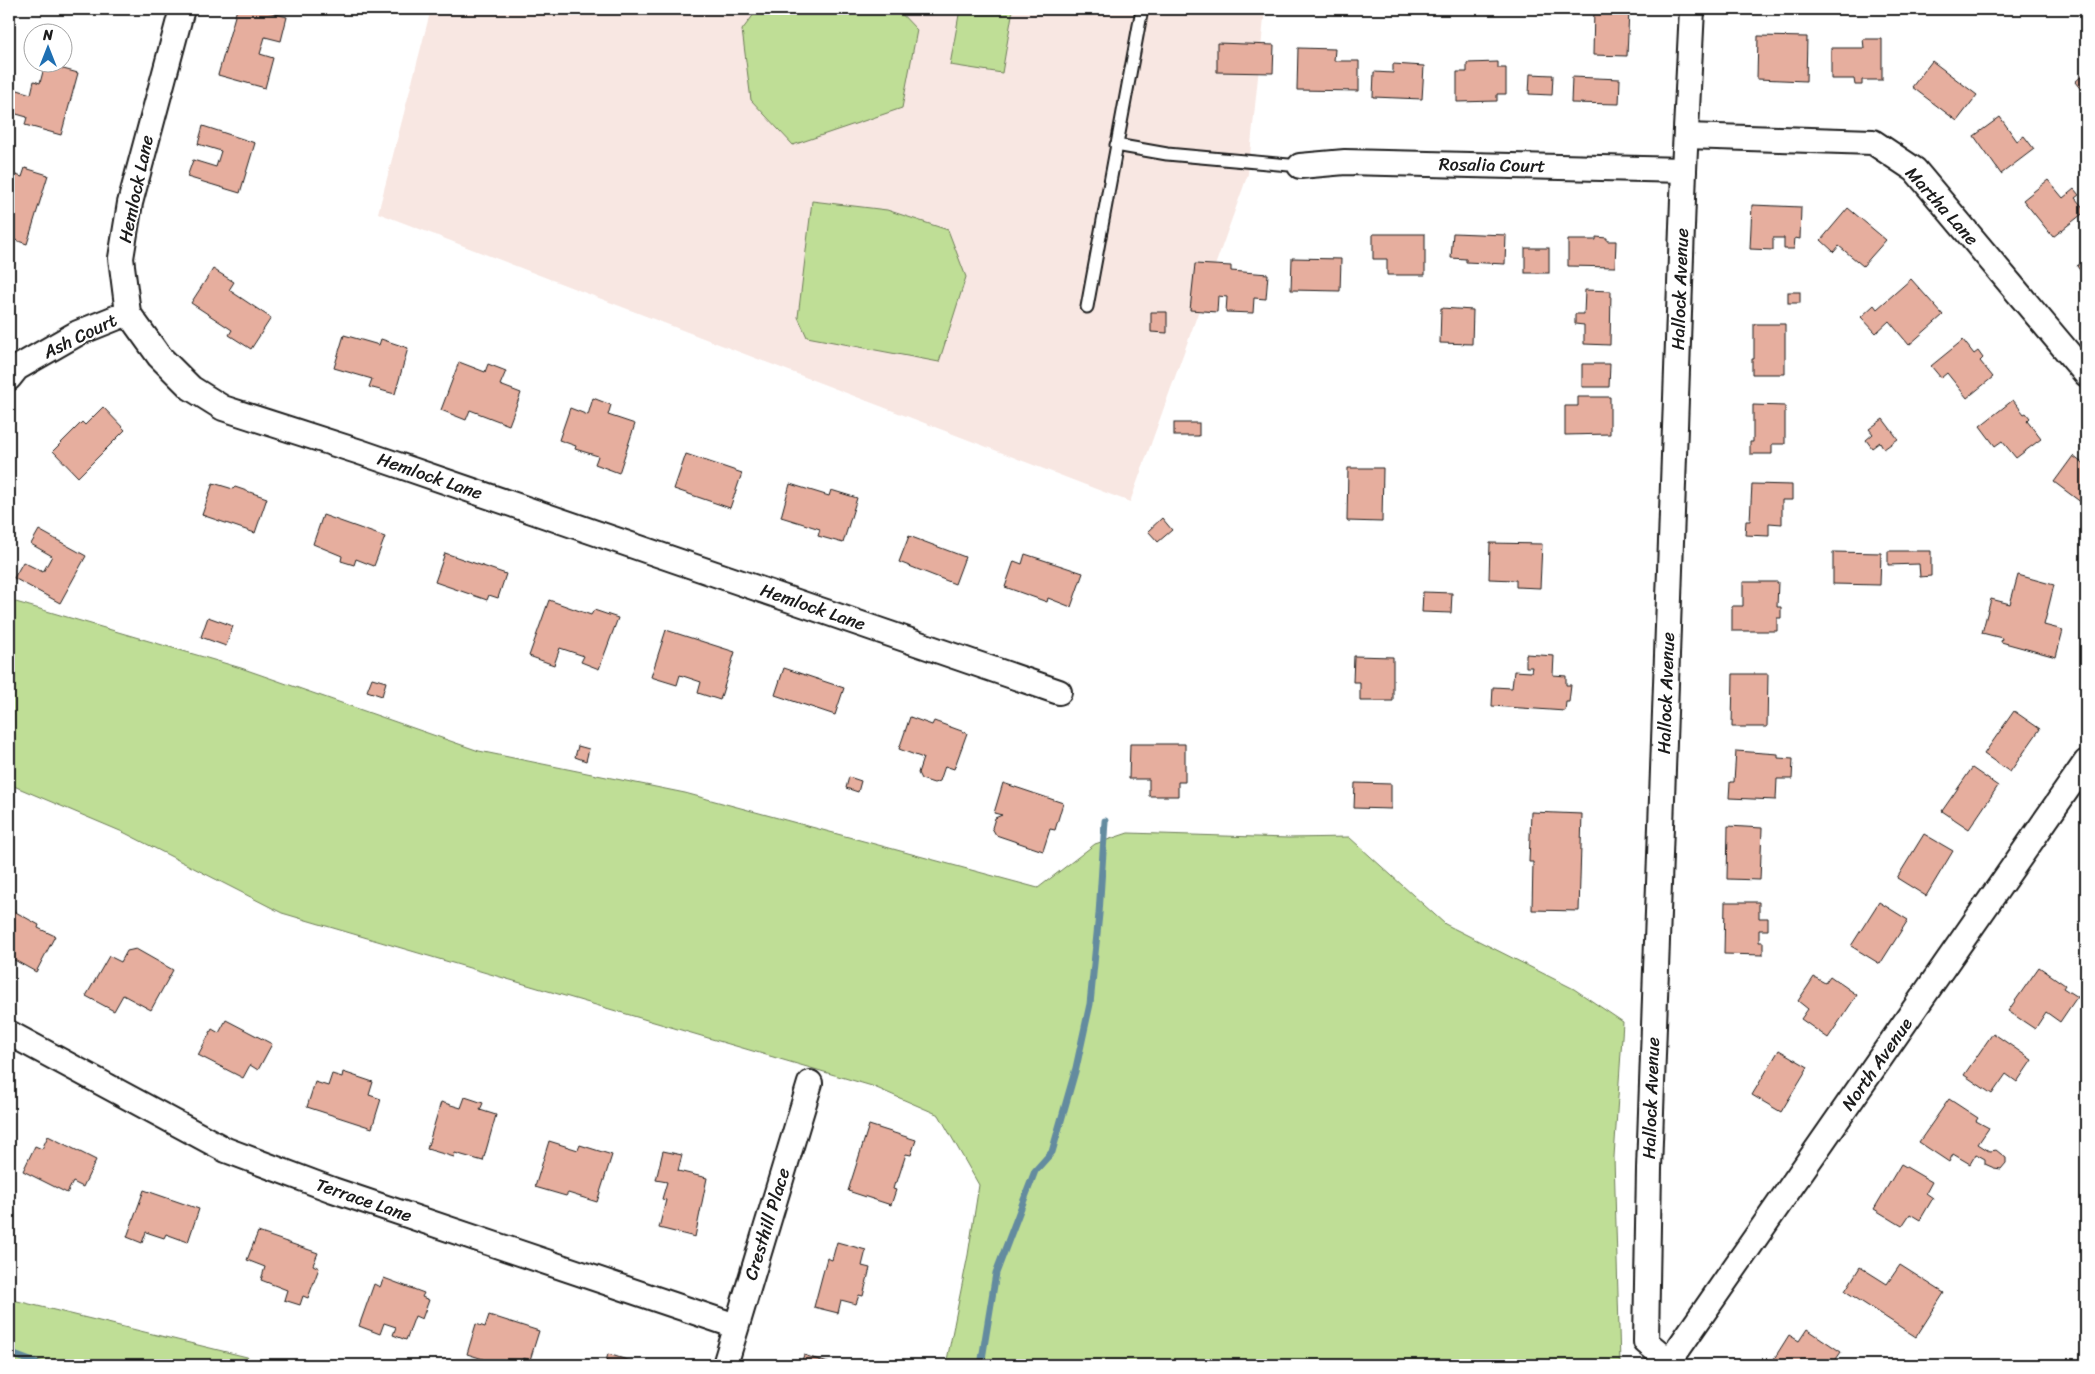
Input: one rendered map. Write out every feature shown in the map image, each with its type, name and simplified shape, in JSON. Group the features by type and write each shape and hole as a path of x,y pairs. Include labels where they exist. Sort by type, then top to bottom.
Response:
{"street":[{"name":"Hemlock Lane","path":"182,9 130,203 121,258 128,313 159,356 191,388 223,408 360,452 1059,692"},
{"name":"Hallock Avenue","path":"1670,1364 1646,1342 1649,1169 1684,170 1692,9"},
{"name":"Martha Lane","path":"1686,136 1873,142 1915,170 2086,374"},
{"name":"Rosalia Court","path":"1300,166 1345,162 1684,170"},
{"name":"Ash Court","path":"9,378 17,368 78,333 128,313"},
{"name":"North Avenue","path":"1670,1364 2086,762"},
{"name":"Terrace Lane","path":"9,1033 226,1150 333,1190 736,1326"},
{"name":"Cresthill Place","path":"725,1365 810,1083"}],"lane":[{"path":"1087,307 1142,9"},
{"path":"1116,145 1168,154 1300,166"}],"shaded area":[{"path":"431,9 1265,9 1248,174 1130,502 378,213"}],"green space":[{"path":"758,9 897,9 917,30 902,108 793,145 751,100 742,30"},
{"path":"960,9 1013,9 1002,73 950,65"},
{"path":"812,201 887,210 948,230 966,277 939,362 807,337 798,317"},
{"path":"9,600 241,668 479,751 685,793 1038,888 1095,844 1128,833 1288,838 1349,837 1445,924 1574,989 1623,1022 1614,1157 1620,1363 1618,1365 946,1365 968,1255 979,1185 939,1115 872,1086 282,913 125,833 9,784"},
{"path":"9,1299 247,1357 261,1365 9,1365"}],"building":[{"path":"237,9 258,9 287,17 281,41 265,37 260,54 273,58 265,88 218,75"},
{"path":"1594,9 1629,9 1627,56 1593,55"},
{"path":"1758,36 1807,37 1806,81 1757,79"},
{"path":"1863,39 1882,39 1882,80 1862,80 1862,85 1855,85 1854,79 1831,79 1831,48 1864,48"},
{"path":"1217,43 1274,45 1273,73 1217,72"},
{"path":"1298,48 1335,49 1334,61 1359,61 1359,91 1297,90"},
{"path":"1932,61 1977,95 1957,121 1912,87"},
{"path":"1498,62 1498,68 1506,68 1506,94 1497,94 1497,101 1457,102 1457,72 1467,72 1467,63"},
{"path":"1393,64 1424,66 1422,99 1373,97 1374,72 1393,73"},
{"path":"43,72 78,73 61,135 25,125 27,117 13,113 15,105 9,103 11,88 31,94 34,81 40,83"},
{"path":"2086,72 2086,96 2075,82"},
{"path":"1530,74 1553,75 1552,95 1529,94"},
{"path":"1572,77 1620,79 1619,104 1571,103"},
{"path":"2000,117 2017,141 2024,136 2034,149 2001,174 1974,136"},
{"path":"203,126 255,143 240,193 187,177 193,160 216,167 221,151 198,144"},
{"path":"25,168 48,175 27,244 9,238 9,183 13,174 22,177"},
{"path":"2048,180 2063,198 2074,189 2079,195 2075,198 2086,211 2053,237 2023,200"},
{"path":"1752,205 1801,207 1800,239 1795,238 1794,249 1784,249 1784,238 1773,238 1773,250 1750,249"},
{"path":"1848,208 1886,240 1863,266 1839,246 1834,252 1821,240"},
{"path":"1453,233 1506,235 1505,264 1466,262 1466,259 1451,258"},
{"path":"1373,234 1425,234 1425,275 1387,275 1387,259 1373,259"},
{"path":"1596,237 1607,238 1607,241 1616,241 1615,267 1568,266 1568,240 1596,240"},
{"path":"1525,248 1549,248 1549,273 1525,273"},
{"path":"1292,258 1341,259 1340,291 1291,290"},
{"path":"2086,259 2086,279 2077,266"},
{"path":"1195,264 1231,266 1231,271 1268,274 1266,299 1254,298 1253,313 1226,312 1227,297 1218,296 1217,312 1190,310"},
{"path":"213,269 234,282 229,290 271,318 251,349 229,335 232,330 191,303"},
{"path":"1911,279 1943,315 1909,345 1889,321 1876,333 1861,317 1874,305 1877,309"},
{"path":"1585,290 1611,291 1610,345 1584,344 1584,325 1575,324 1575,314 1584,314"},
{"path":"1788,292 1800,292 1800,303 1788,303"},
{"path":"1441,308 1473,310 1472,344 1440,343"},
{"path":"1151,312 1167,312 1167,333 1151,332"},
{"path":"1754,324 1785,324 1785,374 1752,374"},
{"path":"344,335 379,345 381,339 408,348 395,394 369,387 372,379 334,368"},
{"path":"1963,340 1974,354 1978,351 1983,358 1980,361 1993,377 1967,398 1947,373 1941,378 1931,366"},
{"path":"459,362 485,372 488,364 506,371 500,385 521,393 509,425 470,410 466,420 441,410"},
{"path":"1582,364 1610,364 1609,387 1582,387"},
{"path":"1578,397 1610,397 1610,434 1565,435 1565,406 1578,406"},
{"path":"593,398 611,405 608,415 635,424 619,473 595,464 598,456 575,449 576,446 559,440 570,408 588,415"},
{"path":"2013,400 2024,414 2026,413 2030,418 2027,421 2041,439 2016,458 2002,441 1995,446 1980,426"},
{"path":"1753,405 1785,406 1785,444 1772,444 1772,454 1750,454 1750,442 1753,442"},
{"path":"103,407 125,430 78,477 53,451 82,422 85,425"},
{"path":"1883,419 1898,439 1884,449 1880,442 1872,448 1866,440 1873,434 1869,429"},
{"path":"1174,423 1199,423 1199,436 1174,436"},
{"path":"686,454 742,473 730,508 674,489"},
{"path":"2073,456 2086,466 2086,506 2054,482"},
{"path":"1348,468 1383,468 1382,522 1347,521"},
{"path":"213,483 233,489 235,487 267,498 255,533 202,515"},
{"path":"790,484 829,496 831,490 857,498 843,543 818,536 820,529 781,517"},
{"path":"1752,484 1792,485 1792,500 1782,500 1782,524 1769,523 1769,536 1745,535 1746,521 1750,521"},
{"path":"323,515 385,537 374,566 356,559 354,565 341,561 342,556 313,544"},
{"path":"1162,518 1172,530 1158,542 1148,531"},
{"path":"39,530 86,556 60,603 14,578 23,562 43,572 52,556 31,544"},
{"path":"909,536 965,557 955,584 899,562"},
{"path":"1490,543 1542,544 1540,588 1516,587 1516,580 1489,579"},
{"path":"1888,551 1931,551 1931,576 1920,577 1919,564 1888,565"},
{"path":"1833,552 1881,553 1880,585 1833,584"},
{"path":"445,553 506,574 498,598 489,595 487,600 435,582"},
{"path":"1025,554 1083,573 1071,607 1048,598 1047,602 1005,587 1014,561 1022,564"},
{"path":"2018,575 2054,585 2044,625 2063,630 2056,657 2001,642 2002,638 1982,633 1991,599 2010,604"},
{"path":"1743,582 1778,582 1777,607 1781,607 1781,618 1777,618 1777,631 1732,631 1732,606 1743,606"},
{"path":"1423,592 1452,593 1451,613 1422,612"},
{"path":"549,600 591,615 594,610 618,618 599,669 581,662 584,656 560,648 554,665 529,656"},
{"path":"208,617 233,626 226,646 201,637"},
{"path":"666,630 735,652 720,700 698,693 701,682 680,675 677,685 651,677"},
{"path":"1526,654 1554,656 1553,675 1566,676 1566,685 1571,685 1569,702 1566,702 1565,711 1492,706 1493,687 1512,688 1514,671 1531,672 1532,667 1526,667"},
{"path":"1354,656 1393,657 1393,701 1360,701 1360,682 1353,682"},
{"path":"784,668 844,688 835,715 775,695"},
{"path":"1733,674 1768,674 1767,727 1732,727"},
{"path":"372,678 386,682 382,696 367,691"},
{"path":"2014,711 2040,729 2010,772 1984,754"},
{"path":"910,717 932,725 934,721 967,733 954,769 945,766 940,781 934,783 921,779 918,773 923,758 899,749"},
{"path":"1130,744 1185,744 1185,782 1178,782 1178,796 1149,796 1149,779 1129,779"},
{"path":"578,746 589,749 586,761 575,757"},
{"path":"1736,751 1778,754 1778,758 1793,759 1792,779 1777,779 1776,800 1729,798 1730,782 1734,782"},
{"path":"1972,768 1998,786 1969,829 1942,811"},
{"path":"849,777 861,781 858,792 846,788"},
{"path":"1003,783 1063,803 1055,830 1050,829 1043,851 996,835 992,828 995,818 1002,815 994,813"},
{"path":"1355,783 1391,784 1391,809 1354,808"},
{"path":"1531,812 1582,814 1579,911 1532,910 1533,862 1529,862"},
{"path":"1728,826 1762,828 1760,880 1727,879"},
{"path":"1924,834 1953,851 1926,896 1897,878"},
{"path":"1725,902 1759,902 1759,918 1768,918 1768,930 1759,930 1759,942 1763,942 1763,955 1724,954"},
{"path":"1879,902 1908,920 1880,964 1851,946"},
{"path":"12,910 39,925 38,928 55,936 36,972 9,957 9,916"},
{"path":"136,949 173,970 151,1010 123,995 114,1011 86,996 109,956 121,962 127,951"},
{"path":"2039,967 2065,985 2063,988 2077,997 2060,1022 2046,1012 2035,1029 2008,1011"},
{"path":"1830,976 1857,995 1828,1038 1801,1019 1808,1009 1798,1001 1814,977 1825,983"},
{"path":"226,1020 272,1044 258,1070 250,1065 243,1078 198,1055 212,1029 219,1033"},
{"path":"1993,1033 2032,1060 2017,1082 2006,1074 1992,1094 1964,1075"},
{"path":"1779,1050 1808,1067 1781,1112 1752,1095"},
{"path":"343,1072 373,1082 369,1095 381,1099 372,1128 307,1107 315,1082 328,1086 332,1074 342,1077"},
{"path":"465,1097 483,1103 480,1110 496,1115 483,1161 455,1153 454,1157 427,1149 441,1102 461,1108"},
{"path":"1949,1099 1978,1118 1976,1121 1989,1128 1978,1144 1989,1151 1996,1150 2006,1158 2006,1163 2001,1169 1985,1164 1985,1159 1976,1154 1970,1164 1953,1154 1949,1162 1919,1142"},
{"path":"869,1125 916,1140 911,1155 906,1154 897,1182 895,1182 893,1189 896,1190 891,1205 848,1191"},
{"path":"48,1136 96,1160 83,1187 73,1182 67,1193 23,1171 35,1146 42,1149"},
{"path":"549,1141 578,1150 580,1145 612,1155 597,1202 568,1193 566,1196 535,1187"},
{"path":"663,1151 682,1155 678,1171 707,1178 695,1237 659,1228 666,1200 662,1199 667,1182 656,1180"},
{"path":"1901,1164 1932,1182 1926,1193 1933,1198 1920,1220 1910,1214 1902,1226 1874,1209"},
{"path":"144,1190 199,1209 188,1242 166,1234 164,1238 146,1232 142,1243 127,1237"},
{"path":"258,1232 318,1253 313,1265 319,1268 308,1298 303,1296 300,1305 284,1300 287,1290 261,1280 265,1267 247,1260"},
{"path":"837,1242 866,1250 862,1266 870,1268 863,1296 859,1295 856,1304 841,1300 838,1313 814,1307 827,1258 832,1260"},
{"path":"1900,1265 1944,1293 1916,1337 1845,1291 1860,1267 1887,1284"},
{"path":"384,1278 424,1293 422,1297 429,1300 422,1319 415,1316 406,1340 393,1335 396,1327 384,1323 380,1334 359,1326 374,1284 380,1287"},
{"path":"489,1315 539,1331 530,1360 523,1358 520,1365 487,1365 482,1364 483,1359 467,1354 476,1324 485,1327"},
{"path":"1807,1329 1841,1352 1832,1365 1777,1365 1772,1362 1789,1335 1799,1341"},
{"path":"608,1354 637,1363 637,1365 605,1365"},
{"path":"804,1355 831,1364 831,1365 800,1365"}],"waterway":[{"path":"981,1365 996,1273 1035,1171 1052,1152 1076,1068 1090,1004 1099,914 1105,821"},
{"path":"9,1353 41,1365"}]}
